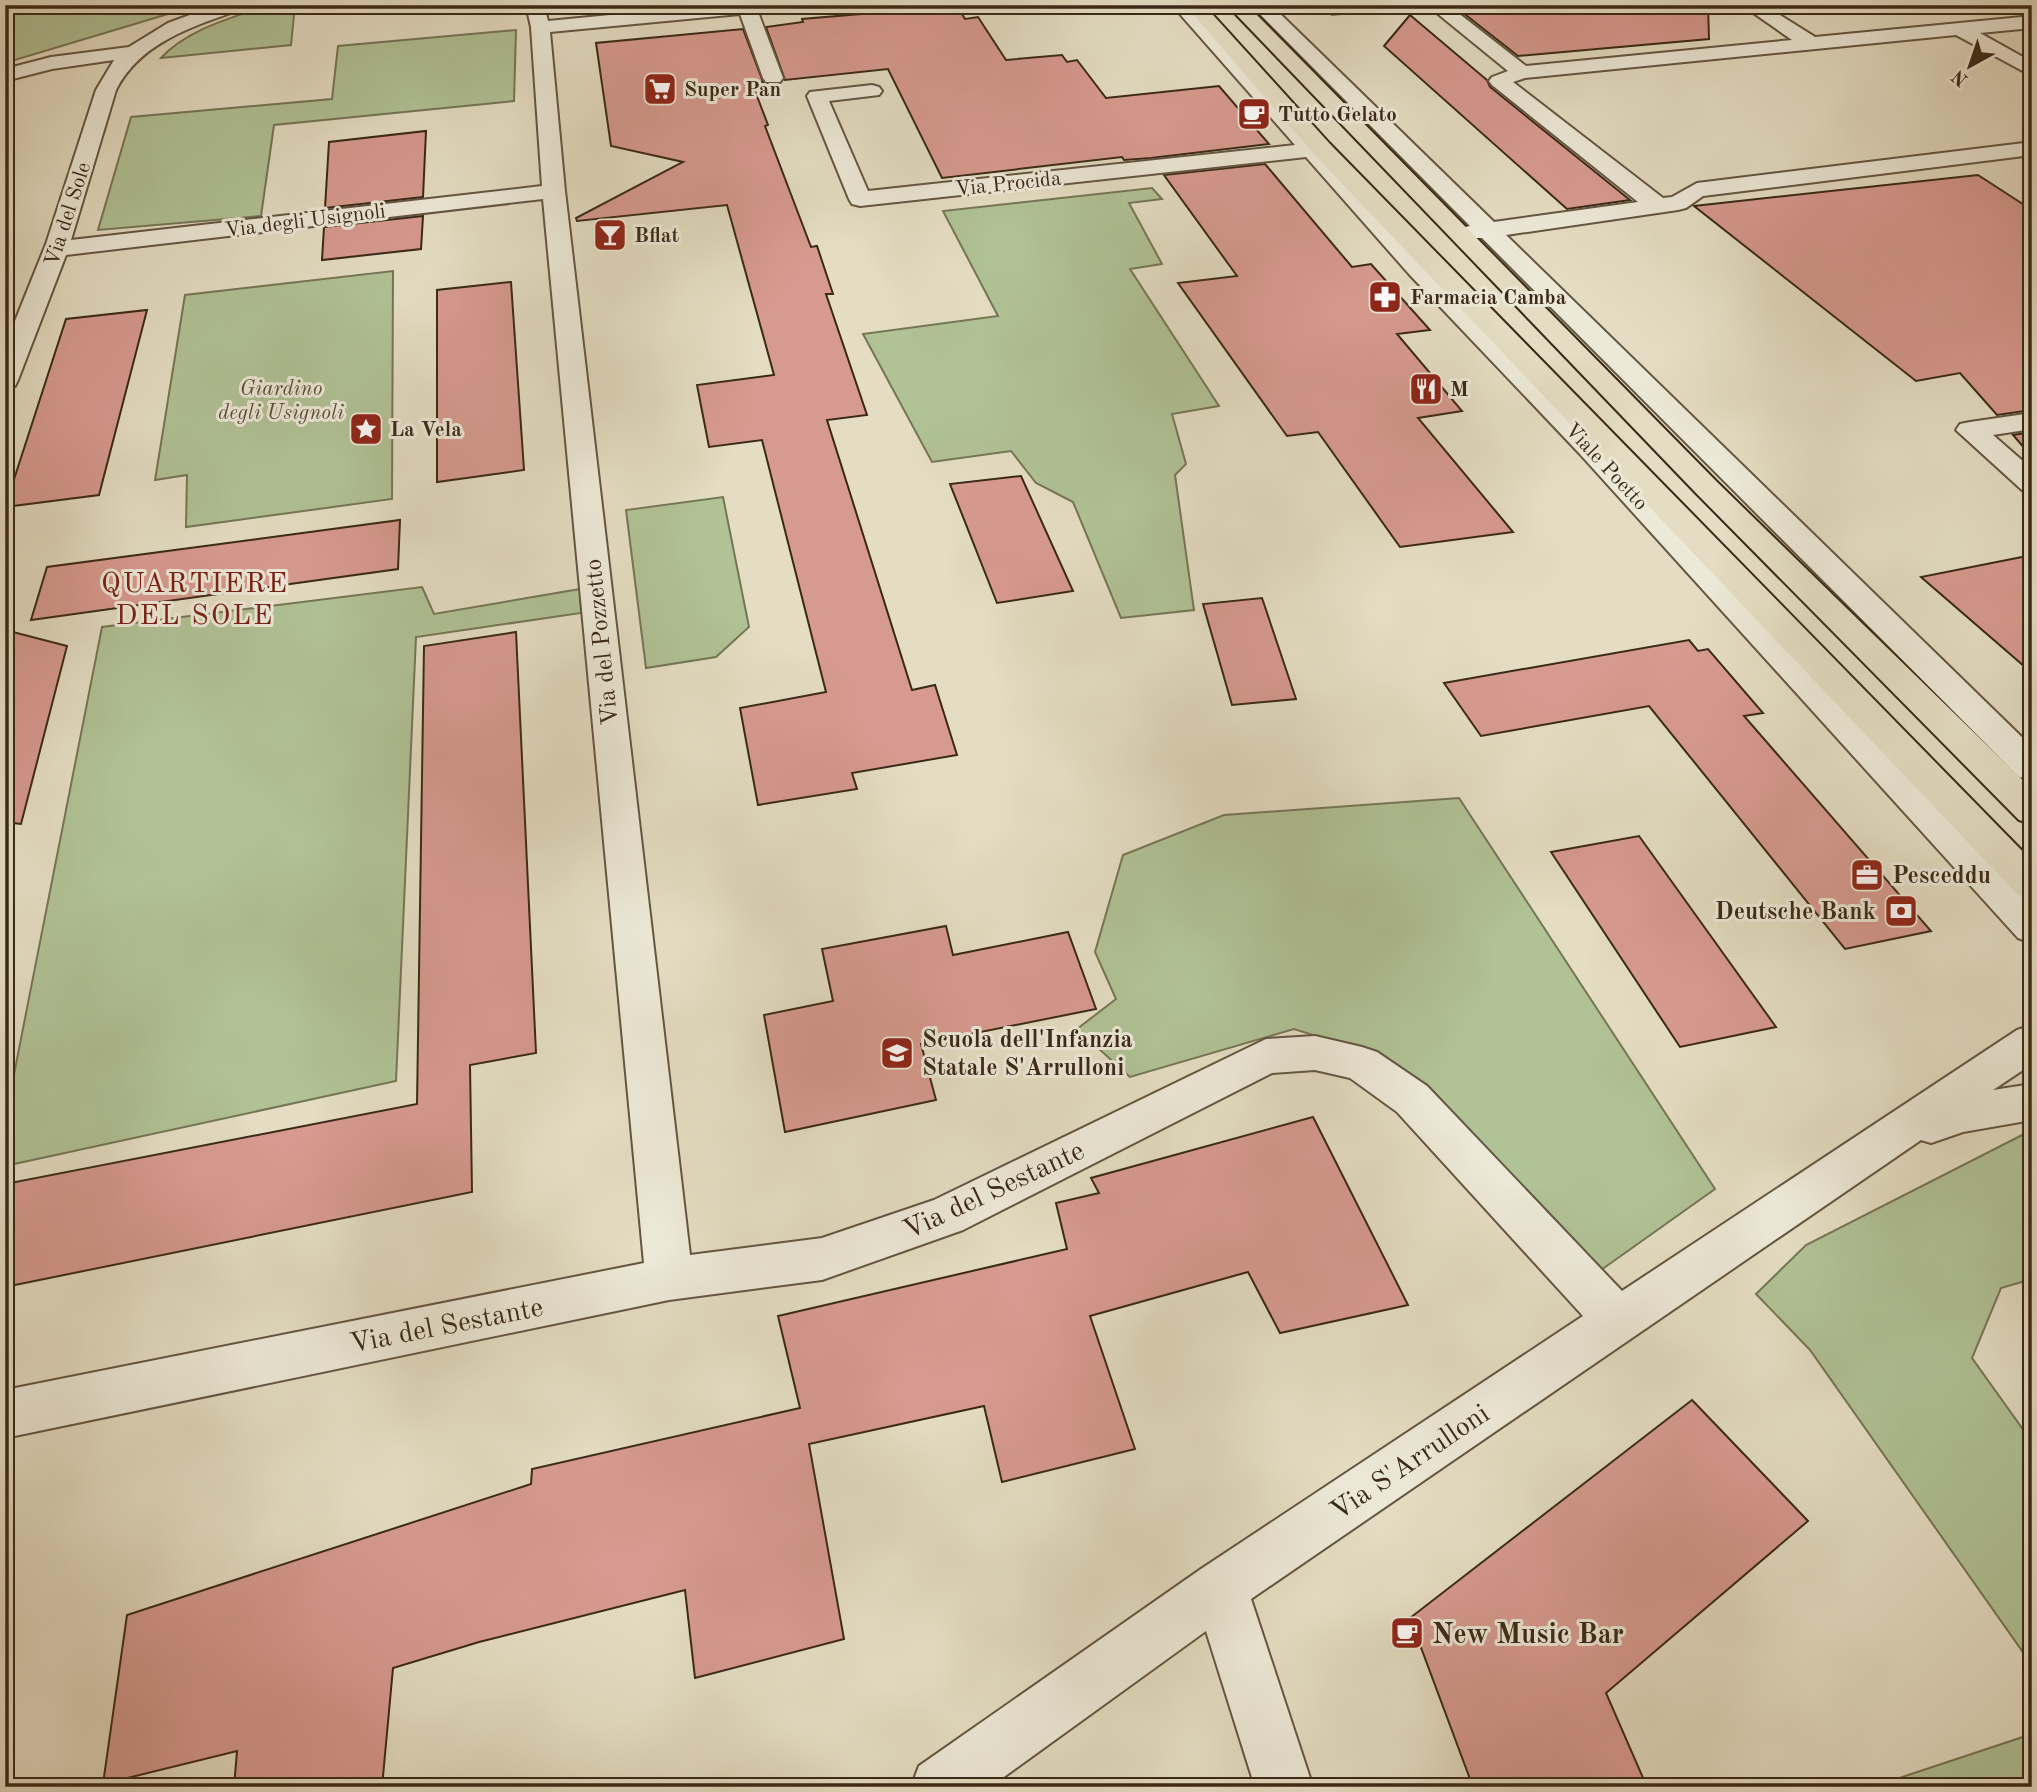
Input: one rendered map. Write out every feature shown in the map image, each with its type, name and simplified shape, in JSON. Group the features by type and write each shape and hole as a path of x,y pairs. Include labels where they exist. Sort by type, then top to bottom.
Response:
{"main road":[{"name":"Viale Poetto","path":"1194,5 1317,150 2032,885"},
{"path":"1236,5 1706,487 2032,811"}],"street":[{"path":"5,75 51,63 134,52 175,27 235,5"},
{"path":"538,16 775,5"},
{"name":"Viale Poetto","path":"1181,5 1317,150 1418,269 1598,457 2032,928"},
{"path":"1260,5 2032,768"},
{"path":"1436,5 1522,72"},
{"path":"1751,5 1812,44"},
{"path":"747,8 773,78"},
{"name":"Via del Pozzetto","path":"538,16 554,191 669,1279"},
{"path":"1658,206 1499,81 1522,72 2032,22"},
{"path":"1959,29 2032,70"},
{"name":"Via del Sole","path":"5,380 56,249 106,90 116,70 134,52"},
{"name":"Via Procida","path":"872,91 817,96 860,199 1317,150"},
{"path":"1459,234 1678,203 1697,190 2032,148"},
{"name":"Via degli Usignoli","path":"56,249 554,191"},
{"path":"2032,421 1970,430 2032,484"},
{"name":"Via S'Arrulloni","path":"940,1787 1220,1588 2032,1042"},
{"name":"Via del Sestante","path":"5,1414 669,1279 822,1259 947,1216 1266,1056 1315,1053 1362,1064 1412,1099 1618,1320"},
{"name":"Via S'Arrulloni","path":"1883,1144 1961,1114 2032,1102"},
{"path":"1220,1588 1284,1787"}],"green space":[{"path":"5,5 198,5 5,63"},
{"path":"268,5 295,5 291,45 161,58 197,32"},
{"path":"1321,5 1411,5 1413,7 1332,15"},
{"path":"516,30 514,101 274,125 261,216 98,230 131,117 332,99 338,46"},
{"path":"1152,188 1162,199 1129,203 1162,264 1130,269 1219,406 1172,414 1186,464 1175,475 1194,610 1121,618 1073,502 1036,483 1011,451 932,462 863,334 998,316 943,211"},
{"name":"Giardino degli Usignoli","path":"393,271 392,499 186,527 187,475 155,480 185,295"},
{"path":"723,497 749,627 716,657 646,668 626,510"},
{"path":"422,587 434,614 580,589 581,613 416,637 396,1081 5,1166 5,1120 102,627"},
{"path":"1459,798 1715,1189 1601,1270 1386,1058 1294,1029 1130,1077 1077,1029 1116,999 1095,952 1123,855 1224,815"},
{"path":"2032,1130 2032,1279 2001,1288 1972,1358 2032,1442 2032,1665 1810,1350 1756,1294 1806,1245"},
{"path":"2032,1734 2032,1787 1872,1787"}],"building":[{"path":"1453,5 1708,5 1709,39 1518,56"},
{"path":"957,6 965,19 978,17 1006,60 1062,55 1067,62 1077,60 1106,98 1219,86 1269,144 1151,158 1124,160 1122,157 942,178 888,69 785,80 766,27 803,22 802,19"},
{"path":"1410,15 1487,80 1490,87 1630,200 1567,209 1384,46"},
{"path":"743,29 763,82 752,83 768,125 765,126 811,247 817,246 833,294 826,294 867,415 827,420 912,690 935,685 957,755 852,773 857,789 758,805 740,708 826,692 762,440 709,447 697,385 774,375 727,205 577,221 576,218 683,162 611,146 596,43"},
{"path":"426,131 423,197 325,208 329,142"},
{"path":"1265,164 1352,267 1371,264 1430,330 1397,334 1462,411 1418,418 1513,532 1400,547 1318,432 1287,436 1178,283 1237,276 1164,175"},
{"path":"1978,175 2032,210 2032,410 1997,415 1960,373 1916,381 1694,206"},
{"path":"423,216 421,249 322,260 324,227"},
{"path":"511,282 524,470 437,482 437,290"},
{"path":"147,310 99,495 5,507 66,319"},
{"path":"2032,432 2032,457 2013,435"},
{"path":"1021,476 1073,591 997,603 950,484"},
{"path":"400,520 398,569 31,620 47,567"},
{"path":"2032,555 2032,673 1921,577"},
{"path":"1262,598 1296,699 1232,705 1203,604"},
{"path":"5,630 67,646 21,824 5,822"},
{"path":"516,632 536,1053 470,1065 472,1192 5,1287 5,1184 417,1104 424,646"},
{"path":"1689,640 1698,651 1708,649 1763,713 1744,716 1931,931 1845,949 1649,706 1481,736 1444,683"},
{"path":"1639,836 1776,1027 1680,1047 1551,852"},
{"path":"946,926 953,955 1068,932 1096,1009 921,1044 936,1100 785,1132 764,1015 833,1001 822,949"},
{"path":"1313,1117 1408,1305 1280,1333 1248,1272 1090,1316 1135,1449 1002,1482 984,1406 809,1444 844,1639 695,1678 685,1590 479,1642 393,1668 382,1787 234,1787 237,1751 103,1784 127,1615 531,1484 532,1469 800,1408 778,1316 1067,1249 1056,1203 1099,1193 1091,1178"},
{"path":"1692,1400 1808,1521 1606,1693 1647,1787 1473,1787 1410,1618"}],"place":[{"name":"Super Pan","path":"660,89"},
{"name":"Tutto Gelato","path":"1254,114"},
{"name":"Bflat","path":"610,235"},
{"name":"Farmacia Camba","path":"1385,297"},
{"name":"M","path":"1426,389"},
{"name":"La Vela","path":"366,429"},
{"name":"Pesceddu","path":"1867,875"},
{"name":"Deutsche Bank","path":"1901,911"},
{"name":"Scuola dell'Infanzia Statale S'Arrulloni","path":"897,1053"},
{"name":"New Music Bar","path":"1407,1633"}],"district":[{"name":"QUARTIERE DEL SOLE","path":"195,598"}]}
